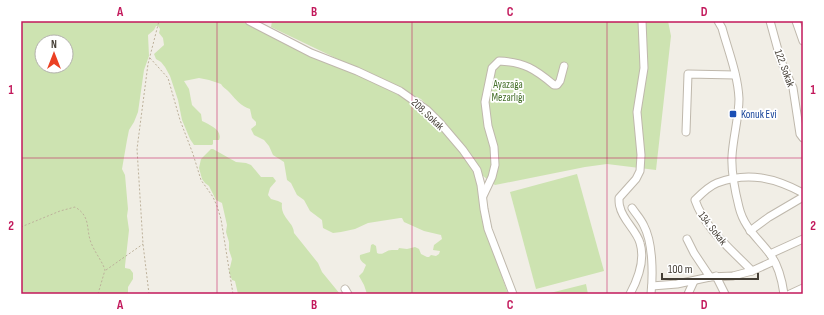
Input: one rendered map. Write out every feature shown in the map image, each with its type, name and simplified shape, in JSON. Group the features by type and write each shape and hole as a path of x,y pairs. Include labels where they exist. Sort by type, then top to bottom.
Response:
{"street":[{"name":"208. Sokak","path":"252,21 311,53 365,74 400,91 416,101 440,123 477,170 488,229 513,294"},
{"path":"630,294 636,284 639,271 641,258 640,242 620,208 619,198 636,179 640,171 642,154 637,112 644,68 642,21"},
{"path":"718,21 722,28 739,99 732,157 733,179 739,209 745,224 772,258 782,277 784,294"},
{"name":"122. Sokak","path":"770,21 781,61 793,88 801,123 800,134 803,138"},
{"path":"796,21 803,41"},
{"path":"483,196 492,177 495,165 494,146 488,126 485,102 492,68 499,62 510,62 529,67 554,85 557,85 560,81 564,66"},
{"path":"686,132 688,74 734,75"},
{"path":"733,179 748,177 768,178 782,182 803,193"},
{"name":"134. Sokak","path":"733,179 716,183 695,200 698,209 708,225 752,271"},
{"path":"750,231 769,217 803,197"},
{"path":"632,208 645,227 648,235 651,255 651,290 713,276 733,276 752,271 803,239"},
{"path":"687,239 694,253 713,276 725,294"},
{"path":"688,294 694,281"},
{"path":"790,294 803,288"}],"path":[{"path":"150,294 143,244 137,149 150,58 159,21"},
{"path":"150,58 168,78 180,120 201,180 214,197 221,219 233,294"},
{"path":"21,227 60,211 75,207 84,214 88,223 91,243 106,270"},
{"path":"98,294 106,270 143,244"}],"green space":[{"path":"21,21 241,21 310,56 363,77 399,95 424,112 438,126 461,152 474,171 479,186 482,219 508,294 367,294 359,276 363,272 366,265 361,260 360,255 370,252 371,245 373,244 376,246 377,253 379,254 390,250 398,250 399,248 407,249 415,247 419,249 421,254 427,257 431,255 436,256 440,251 433,250 434,245 442,239 441,235 424,231 404,222 402,218 368,223 355,229 341,232 333,233 323,228 322,220 310,211 304,200 297,195 291,183 287,180 284,162 273,155 269,146 264,140 254,135 251,129 256,125 256,122 252,118 250,109 239,102 221,84 199,78 184,81 189,89 192,105 201,114 202,121 215,128 220,136 219,140 213,140 212,145 194,145 182,120 178,100 170,76 161,62 156,59 154,54 164,45 163,38 159,33 160,29 156,26 148,35 149,56 144,70 138,112 129,130 122,169 125,175 129,230 125,268 130,269 133,273 133,279 128,287 128,294 21,294"},
{"name":"Ayazağa Mezarlığı","path":"272,21 668,21 671,36 656,170 607,164 495,185 483,176 458,138 421,99 271,27"},
{"path":"211,149 236,162 251,165 261,177 273,177 276,181 270,188 268,195 271,199 282,203 283,212 292,226 294,233 340,294 238,294 235,281 232,280 229,272 232,259 229,250 229,242 226,232 227,225 222,203 216,200 209,186 202,179 199,168 201,159"},
{"path":"577,174 604,271 536,289 510,192"},
{"path":"586,284 588,294 546,294"}],"place":[{"name":"Konuk Evi","path":"733,114"}]}
